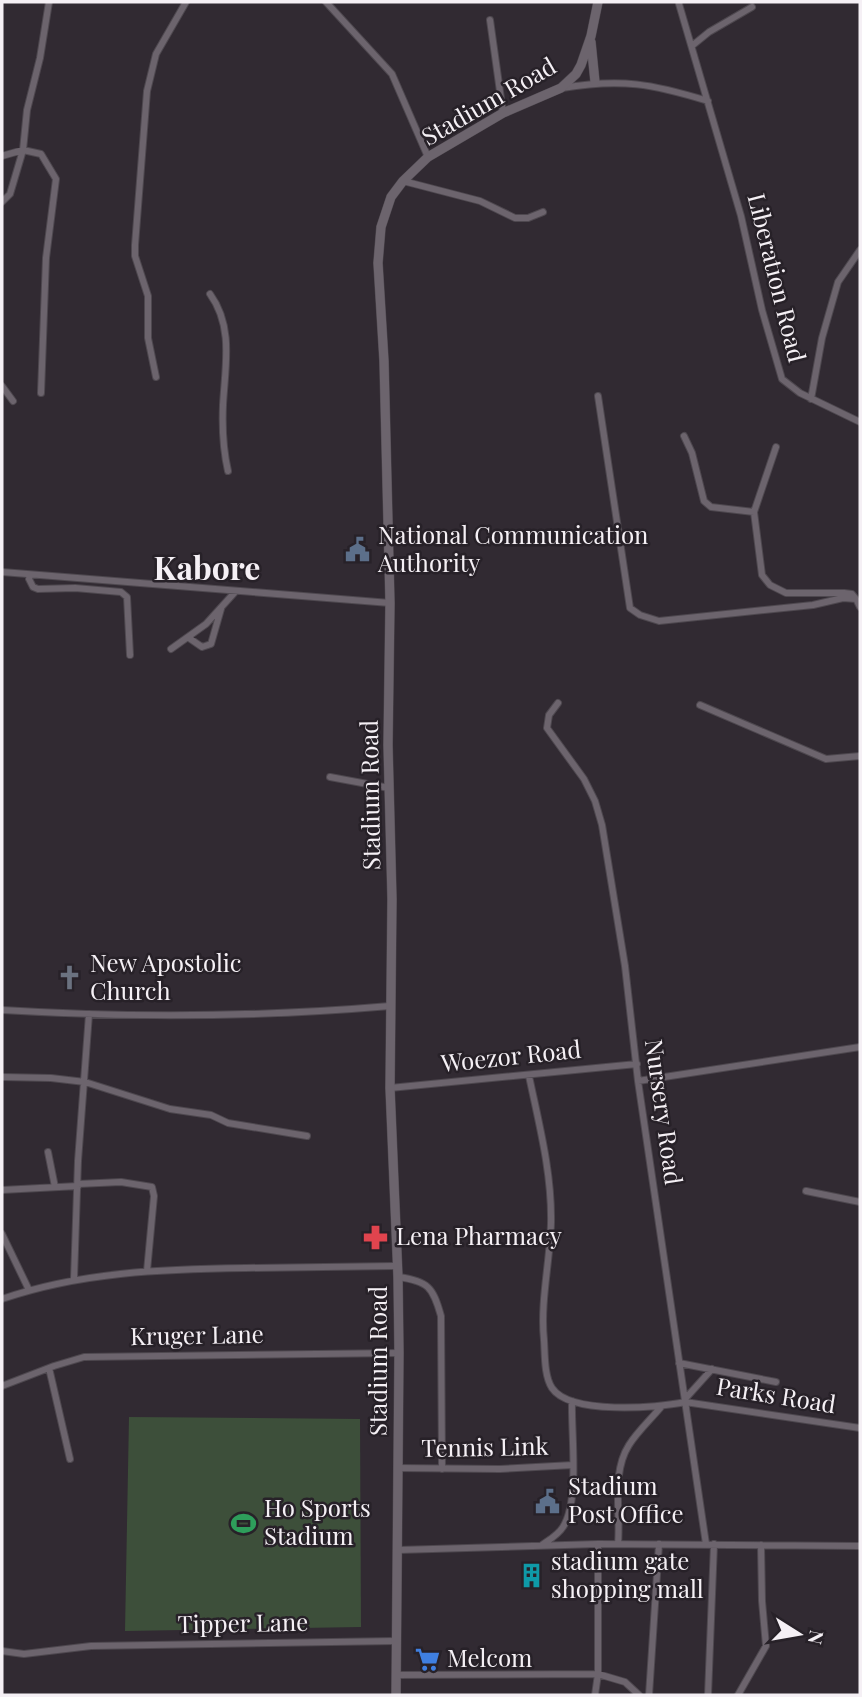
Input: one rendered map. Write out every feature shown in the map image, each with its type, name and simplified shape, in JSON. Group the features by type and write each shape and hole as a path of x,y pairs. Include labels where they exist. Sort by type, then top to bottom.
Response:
{"main road":[{"name":"Stadium Road","path":"396,1695 399,1353 390,1088 390,603 384,361 378,263 381,227 391,197 428,157 503,113 561,88 576,74 591,36 598,2"},
{"path":"591,36 595,82"}],"street":[{"path":"2,202 10,194 23,150 27,110 50,2"},
{"path":"156,377 148,338 148,296 135,256 147,91 156,54 186,2"},
{"path":"326,2 392,74 428,157"},
{"name":"Liberation Road","path":"679,4 741,216 762,310 782,379 790,387 860,422"},
{"path":"692,45 752,7"},
{"path":"490,20 503,113"},
{"path":"561,88 595,82 659,86 708,101"},
{"path":"2,156 23,150 41,153 57,178 46,258 41,393"},
{"path":"403,181 480,201 515,218 528,218 543,212"},
{"path":"811,398 822,338 838,282 860,250"},
{"path":"210,294 220,308 225,329 222,443 228,471"},
{"path":"2,386 13,401"},
{"path":"598,396 630,608 640,615 659,621 813,605 843,598 856,599"},
{"path":"684,436 692,453 704,501 711,507 754,512"},
{"path":"776,447 754,512 762,575 770,585 786,593 852,594 860,607"},
{"path":"2,572 390,603"},
{"path":"30,575 30,584 38,589 75,588 121,592 127,597 130,655"},
{"path":"171,649 206,624 236,592"},
{"path":"188,638 202,647 211,644 221,607"},
{"name":"Nursery Road","path":"558,703 549,715 547,728 584,779 595,801 602,825 625,966 638,1081 685,1400 710,1544 708,1695"},
{"path":"700,705 825,759 860,756"},
{"path":"330,777 389,788"},
{"path":"2,1010 89,1014 300,1013 390,1006"},
{"path":"74,1279 89,1014"},
{"path":"638,1081 860,1046"},
{"name":"Woezor Road","path":"390,1088 637,1064"},
{"path":"529,1076 549,1179 551,1223 543,1330 548,1379 552,1389 572,1401 596,1406 661,1407 685,1400 712,1369"},
{"path":"2,1077 85,1082 170,1110 211,1115 228,1123 307,1136"},
{"path":"48,1153 55,1187"},
{"path":"2,1190 121,1182 152,1187 154,1196 147,1271"},
{"path":"806,1191 860,1202"},
{"path":"2,1237 29,1290"},
{"path":"2,1299 74,1279 147,1271 397,1266"},
{"path":"398,1277 420,1280 435,1294 441,1316 442,1469"},
{"name":"Kruger Lane","path":"2,1386 84,1357 399,1353"},
{"path":"680,1363 776,1382"},
{"path":"49,1368 70,1459"},
{"name":"Parks Road","path":"685,1400 860,1428"},
{"path":"541,1545 560,1532 570,1507 573,1465 572,1401"},
{"path":"618,1545 618,1475 622,1458 629,1445 661,1407"},
{"name":"Tennis Link","path":"397,1468 511,1469 573,1465"},
{"path":"595,1695 598,1674 598,1544"},
{"path":"398,1550 598,1544 860,1546"},
{"path":"649,1695 659,1544"},
{"path":"738,1695 766,1646 761,1545"},
{"name":"Tipper Lane","path":"2,1651 34,1653 91,1646 395,1641"},
{"path":"396,1675 598,1674 625,1682 639,1695"}],"green space":[{"name":"Ho Sports Stadium","path":"129,1417 360,1419 361,1627 125,1631"}],"place":[{"name":"National Communication Authority","path":"358,550"},
{"name":"New Apostolic Church","path":"70,978"},
{"name":"Lena Pharmacy","path":"376,1237"},
{"name":"Stadium Post Office","path":"548,1501"},
{"name":"Ho Sports Stadium","path":"244,1523"},
{"name":"stadium gate shopping mall","path":"531,1576"},
{"name":"Melcom","path":"427,1659"}],"district":[{"name":"Kabore","path":"207,569"}]}
